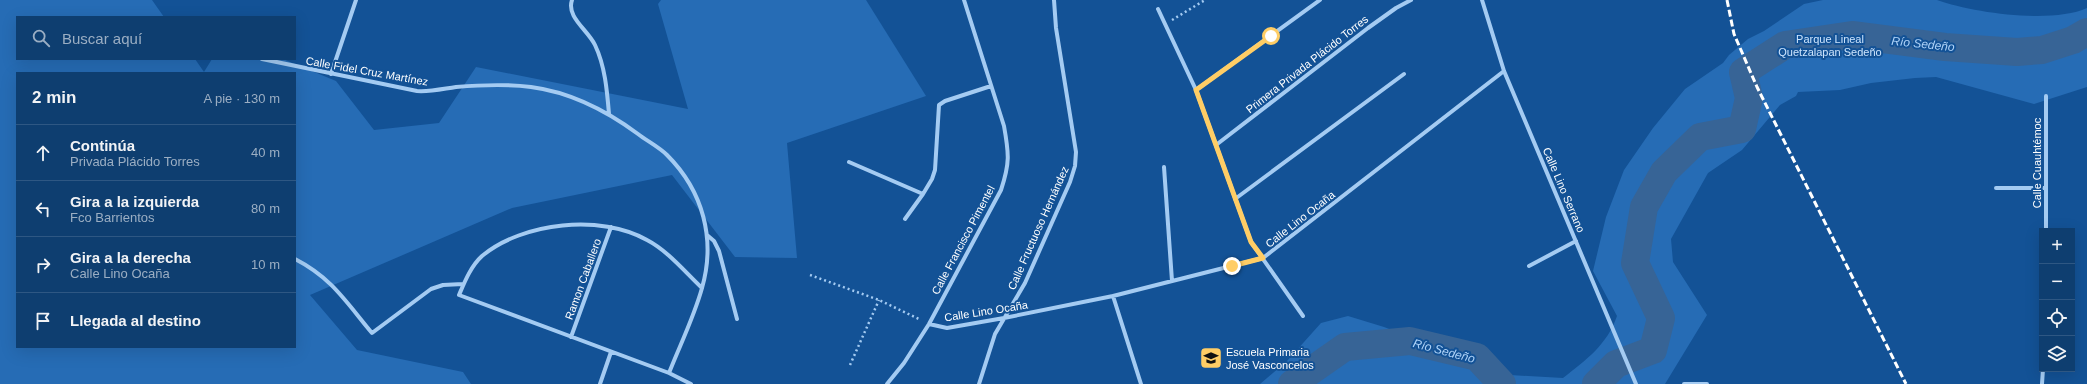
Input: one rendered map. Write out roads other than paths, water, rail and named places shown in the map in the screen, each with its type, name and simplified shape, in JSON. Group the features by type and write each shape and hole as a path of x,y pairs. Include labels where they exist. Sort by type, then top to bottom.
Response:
{"street":[{"path":"331,74 356,0"},
{"path":"572,0 570,4 573,17 586,31 595,45 603,69 609,114 667,155 695,192 705,219 707,259 702,288 669,372"},
{"name":"Calle Francisco Pimentel","path":"887,384 904,363 929,324 1001,190 1008,167 1008,146 1004,126 964,0"},
{"name":"Calle Fructuoso Hernández","path":"979,384 995,334 1025,283 1070,182 1075,166 1076,152 1056,28 1054,0"},
{"path":"1196,90 1320,0"},
{"name":"Primera Privada Plácido Torres","path":"1216,145 1368,28 1396,8 1411,0"},
{"name":"Calle Lino Serrano","path":"1482,0 1504,71 1636,384"},
{"path":"1158,9 1196,90 1251,242 1303,316"},
{"name":"Calle Fidel Cruz Martínez","path":"267,60 417,91 430,92 456,87 506,85 533,87 570,97 609,114"},
{"name":"Calle Lino Ocaña","path":"929,324 947,328 1004,318 1113,296 1263,258 1504,71"},
{"path":"1235,199 1404,74"},
{"path":"905,219 923,194 932,179 935,170 939,106 945,101 991,86"},
{"name":"Calle Cuauhtémoc","path":"2046,96 2046,228"},
{"path":"849,162 923,194"},
{"path":"1164,167 1172,281"},
{"path":"1996,188 2046,188"},
{"path":"691,384 669,372 458,295 468,273 482,257 505,242 531,232 560,226 588,224 611,227 648,240 664,252 702,288"},
{"name":"Ramon Caballero","path":"571,337 611,227"},
{"path":"707,235 714,241 719,251 737,318"},
{"path":"1529,266 1576,241"},
{"path":"296,260 312,268 330,281 372,332 432,289 443,285 463,284"},
{"path":"1113,296 1141,384"},
{"path":"600,384 611,352"},
{"path":"2042,384 2043,372"},
{"path":"1684,384 1707,384"}],"waterway":[{"name":"Río Sedeño","path":"1596,384 1616,364 1653,350 1661,318 1635,263 1644,207 1664,172 1700,137 1742,129 1749,98 1743,72 1785,45 1852,35 1945,47 2017,52 2042,50 2073,40 2087,32"},
{"name":"Río Sedeño","path":"1292,384 1345,347 1410,341 1477,357 1502,384"}],"railway":[{"path":"1727,0 1734,34 1757,87 1906,384"}],"place":[{"name":"Escuela Primaria José Vasconcelos","path":"1211,358"}],"park label":[{"name":"Parque Lineal Quetzalapan Sedeño","path":"1830,45"}]}
